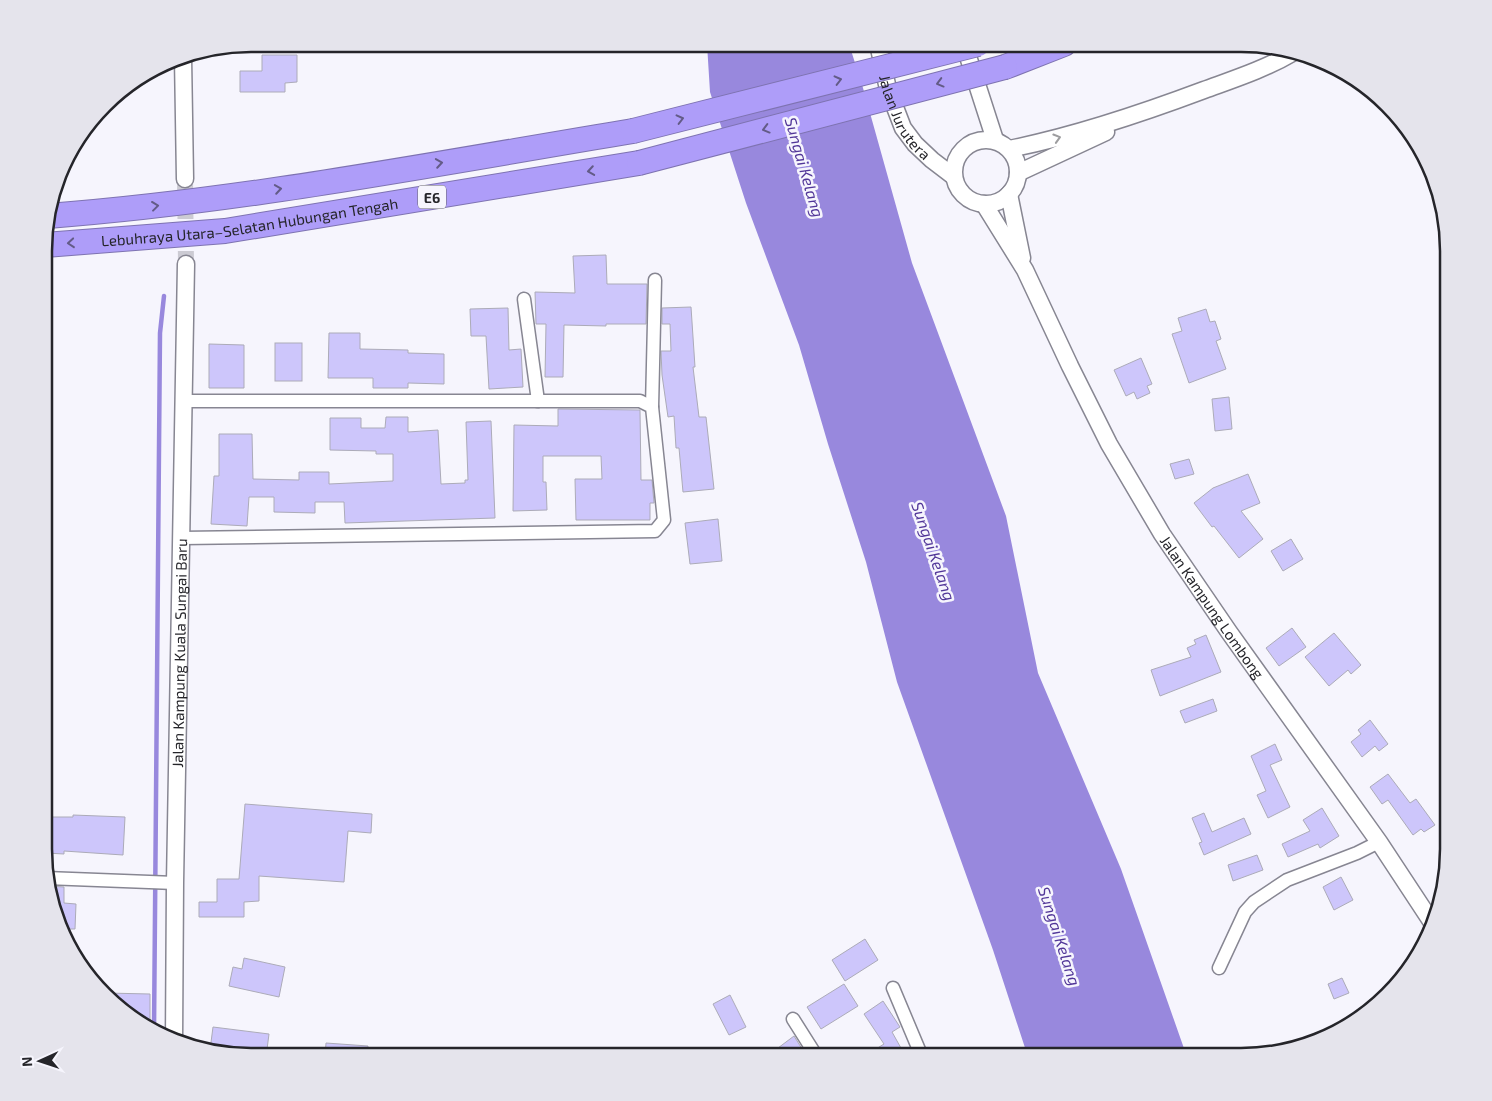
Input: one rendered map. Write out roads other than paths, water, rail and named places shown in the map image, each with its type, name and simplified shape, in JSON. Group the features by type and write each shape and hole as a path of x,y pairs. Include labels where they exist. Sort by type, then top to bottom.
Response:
{"highway":[{"name":"Lebuhraya Utara–Selatan Hubungan Tengah","path":"56,215 230,197 633,131 946,52"},
{"name":"Lebuhraya Utara–Selatan Hubungan Tengah","path":"53,244 225,231 639,163 1004,67 1043,52"}],"street":[{"name":"Jalan Jurutera","path":"880,52 888,89 903,128 932,160 953,176"},
{"path":"967,52 1002,145"},
{"path":"1002,145 1047,142 1160,107 1274,64 1285,57"},
{"path":"183,65 185,180"},
{"path":"1018,174 1160,107"},
{"path":"985,139 1002,145 1014,156 1018,174 1014,188 1002,200 994,204 984,204 967,199 956,184 953,176 956,160 965,146 974,141 985,139"},
{"path":"1009,194 1024,270"},
{"path":"984,204 1024,270"},
{"name":"Jalan Kampung Kuala Sungai Baru","path":"174,1032 171,882 182,538 186,264"},
{"name":"Jalan Kampung Lombong","path":"1024,270 1109,444 1162,534 1228,632 1379,842 1428,916"},
{"path":"182,538 655,531 664,520 652,408 655,280"},
{"path":"524,299 538,401"},
{"path":"184,402 640,401 652,408"},
{"path":"1219,968 1246,912 1254,902 1287,880 1357,853 1379,842"},
{"path":"55,878 171,882"},
{"path":"893,988 918,1048"},
{"path":"792,1019 811,1048"}],"water":[{"name":"Sungai Kelang","path":"708,52 852,52 912,263 1006,516 1038,673 1121,869 1184,1048 1025,1048 993,950 897,682 866,562 799,345 746,203 710,92"}],"waterway":[{"path":"154,1023 160,333 164,296"}],"tunnel":[{"path":"185,179 186,264"}]}
